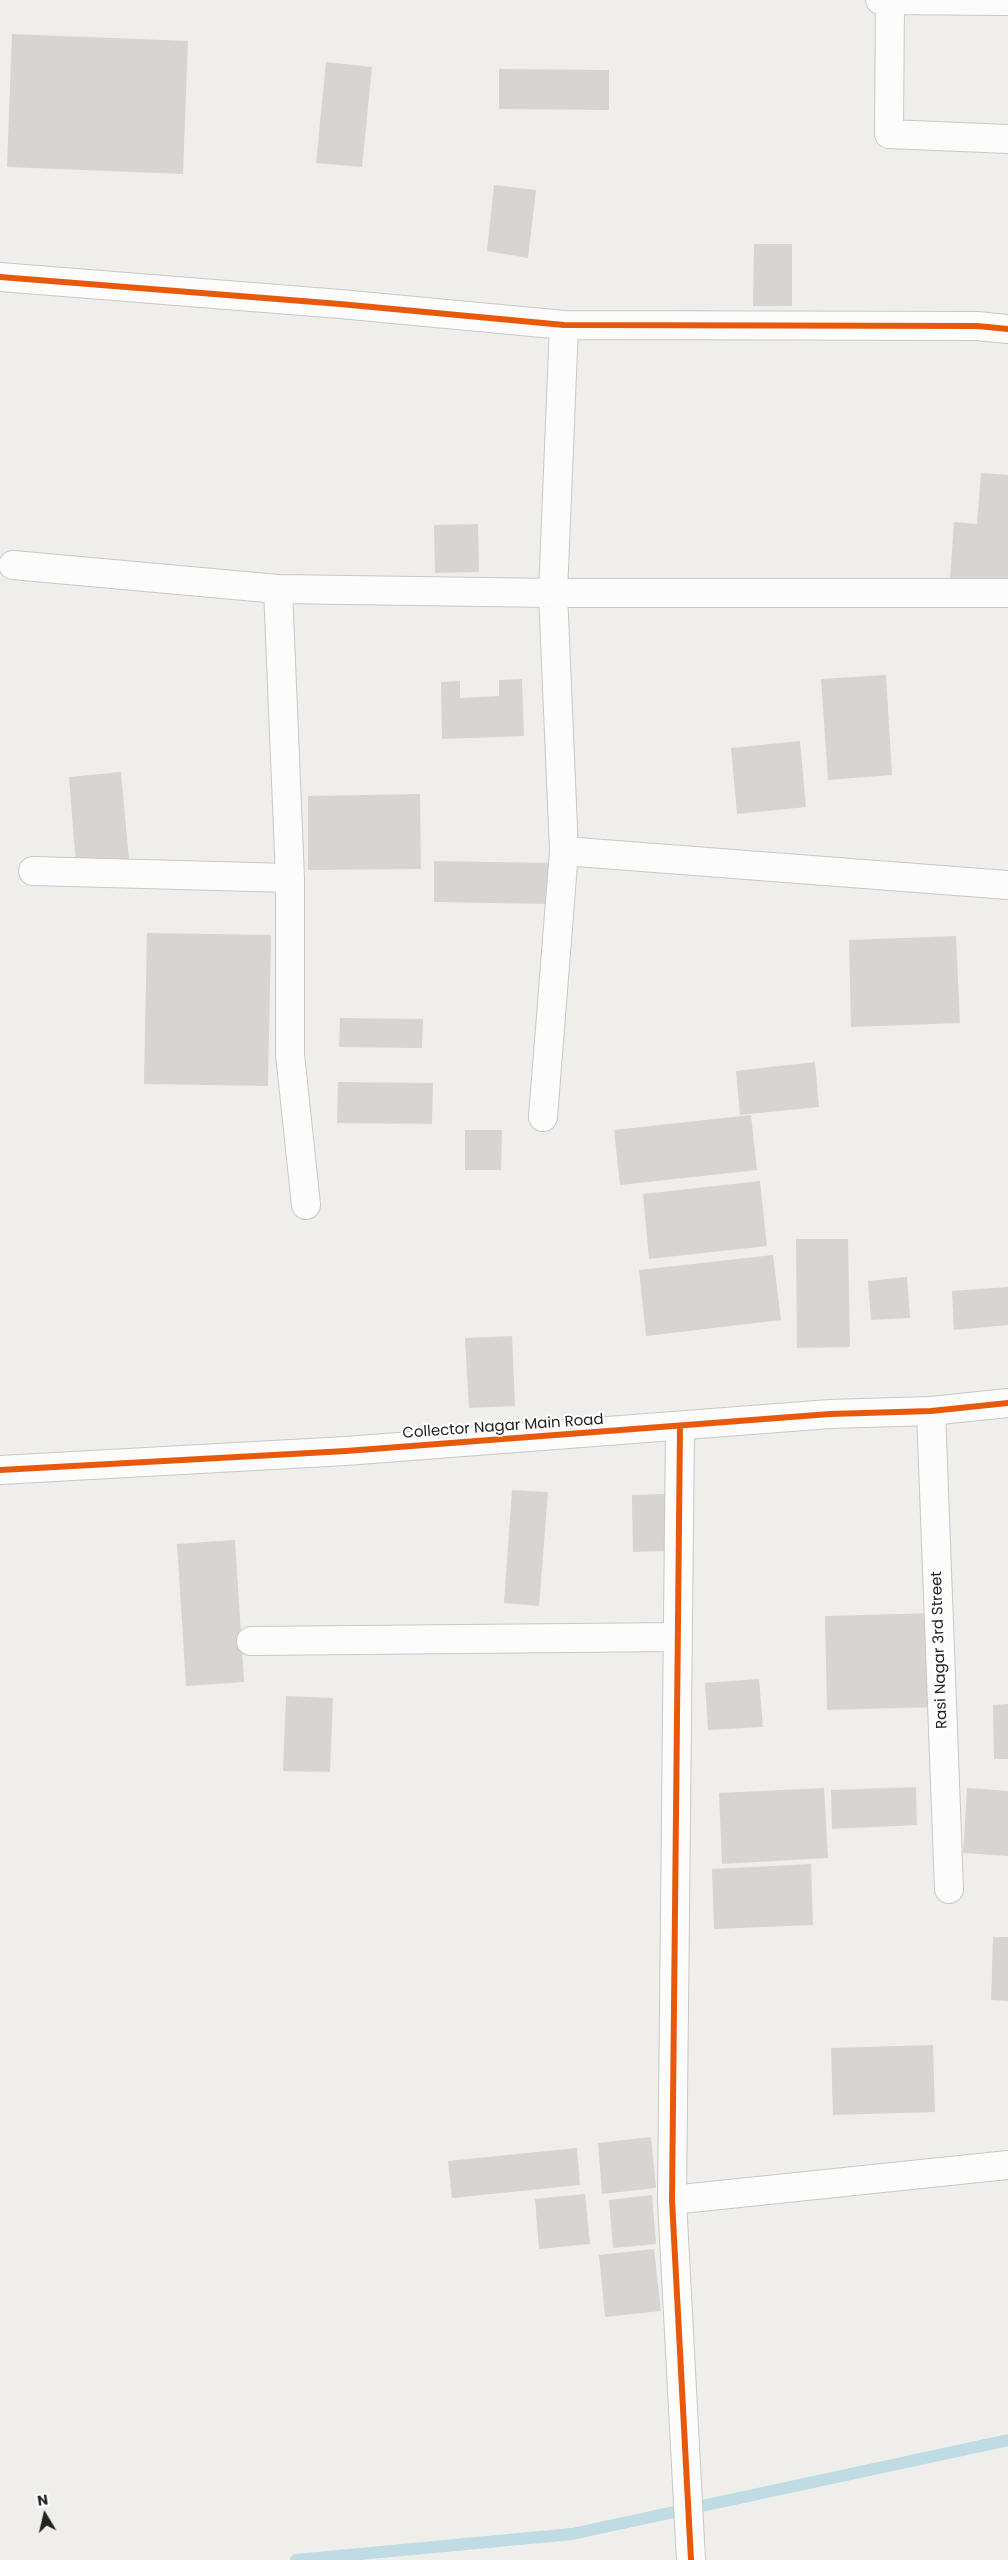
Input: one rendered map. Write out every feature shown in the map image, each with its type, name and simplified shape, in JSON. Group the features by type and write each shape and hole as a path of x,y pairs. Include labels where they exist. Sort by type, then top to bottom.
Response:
{"street":[{"path":"1008,1 887,0 889,134 1008,139"},
{"path":"0,277 340,304 564,325 977,326 1008,329"},
{"path":"543,1117 564,851 553,593 564,325"},
{"path":"13,565 278,589 553,593 1008,593"},
{"path":"278,589 290,878 290,1054 306,1205"},
{"path":"564,851 1008,885"},
{"path":"34,871 290,878"},
{"name":"Collector Nagar Main Road","path":"0,1470 346,1451 680,1427 830,1414 931,1410 1008,1403"},
{"name":"Rasi Nagar 3rd Street","path":"931,1410 949,1889"},
{"path":"680,1427 672,2200 691,2560"},
{"path":"251,1641 678,1637"},
{"path":"672,2200 1008,2165"}],"building":[{"path":"12,34 188,41 183,174 7,167"},
{"path":"326,62 372,67 362,167 316,163"},
{"path":"499,69 609,70 609,110 499,109"},
{"path":"494,185 536,190 528,258 487,251"},
{"path":"754,244 792,244 792,306 753,306"},
{"path":"981,473 1008,475 1008,583 950,579 954,522 977,524"},
{"path":"478,524 479,572 435,573 434,525"},
{"path":"886,675 892,775 828,780 821,679"},
{"path":"522,679 524,736 442,739 441,682 460,681 460,698 499,696 499,680"},
{"path":"800,741 806,807 737,814 731,748"},
{"path":"121,772 129,860 76,865 69,777"},
{"path":"420,794 421,869 308,870 308,796"},
{"path":"434,861 551,863 550,904 434,902"},
{"path":"147,933 271,935 268,1086 144,1084"},
{"path":"956,936 960,1023 851,1027 849,940"},
{"path":"340,1018 423,1019 422,1048 339,1047"},
{"path":"815,1062 819,1107 740,1115 736,1071"},
{"path":"338,1082 433,1083 432,1124 337,1123"},
{"path":"751,1115 757,1170 620,1185 614,1130"},
{"path":"465,1130 502,1130 501,1170 465,1170"},
{"path":"760,1181 767,1246 649,1259 643,1194"},
{"path":"796,1239 848,1239 850,1347 797,1348"},
{"path":"773,1255 781,1320 646,1336 639,1270"},
{"path":"907,1277 910,1318 871,1320 868,1281"},
{"path":"1008,1287 1008,1325 954,1330 952,1291"},
{"path":"512,1336 515,1406 469,1408 465,1338"},
{"path":"512,1490 548,1492 539,1606 504,1603"},
{"path":"665,1494 666,1551 633,1552 632,1495"},
{"path":"235,1540 244,1682 186,1686 177,1544"},
{"path":"938,1613 940,1707 827,1710 825,1616"},
{"path":"759,1679 763,1727 708,1730 705,1683"},
{"path":"286,1696 333,1698 330,1772 283,1771"},
{"path":"1008,1704 1008,1759 994,1759 993,1705"},
{"path":"916,1787 917,1825 832,1829 831,1790"},
{"path":"824,1788 828,1858 722,1864 719,1793"},
{"path":"967,1788 1008,1791 1008,1856 963,1853"},
{"path":"811,1864 813,1925 714,1929 712,1869"},
{"path":"993,1937 1008,1937 1008,2001 991,2000"},
{"path":"933,2045 935,2112 833,2115 831,2048"},
{"path":"651,2137 656,2188 602,2194 598,2143"},
{"path":"577,2148 580,2185 452,2198 448,2161"},
{"path":"585,2194 590,2244 539,2249 535,2199"},
{"path":"652,2195 656,2244 613,2248 609,2200"},
{"path":"654,2249 661,2311 605,2317 599,2255"}],"waterway":[{"path":"296,2560 572,2534 1008,2440"}],"cycle path":[{"path":"0,277 340,304 564,325 977,326 1008,329"},
{"path":"0,1470 346,1451 830,1414 931,1411 1008,1403"},
{"path":"680,1427 672,2200 691,2560"}]}
